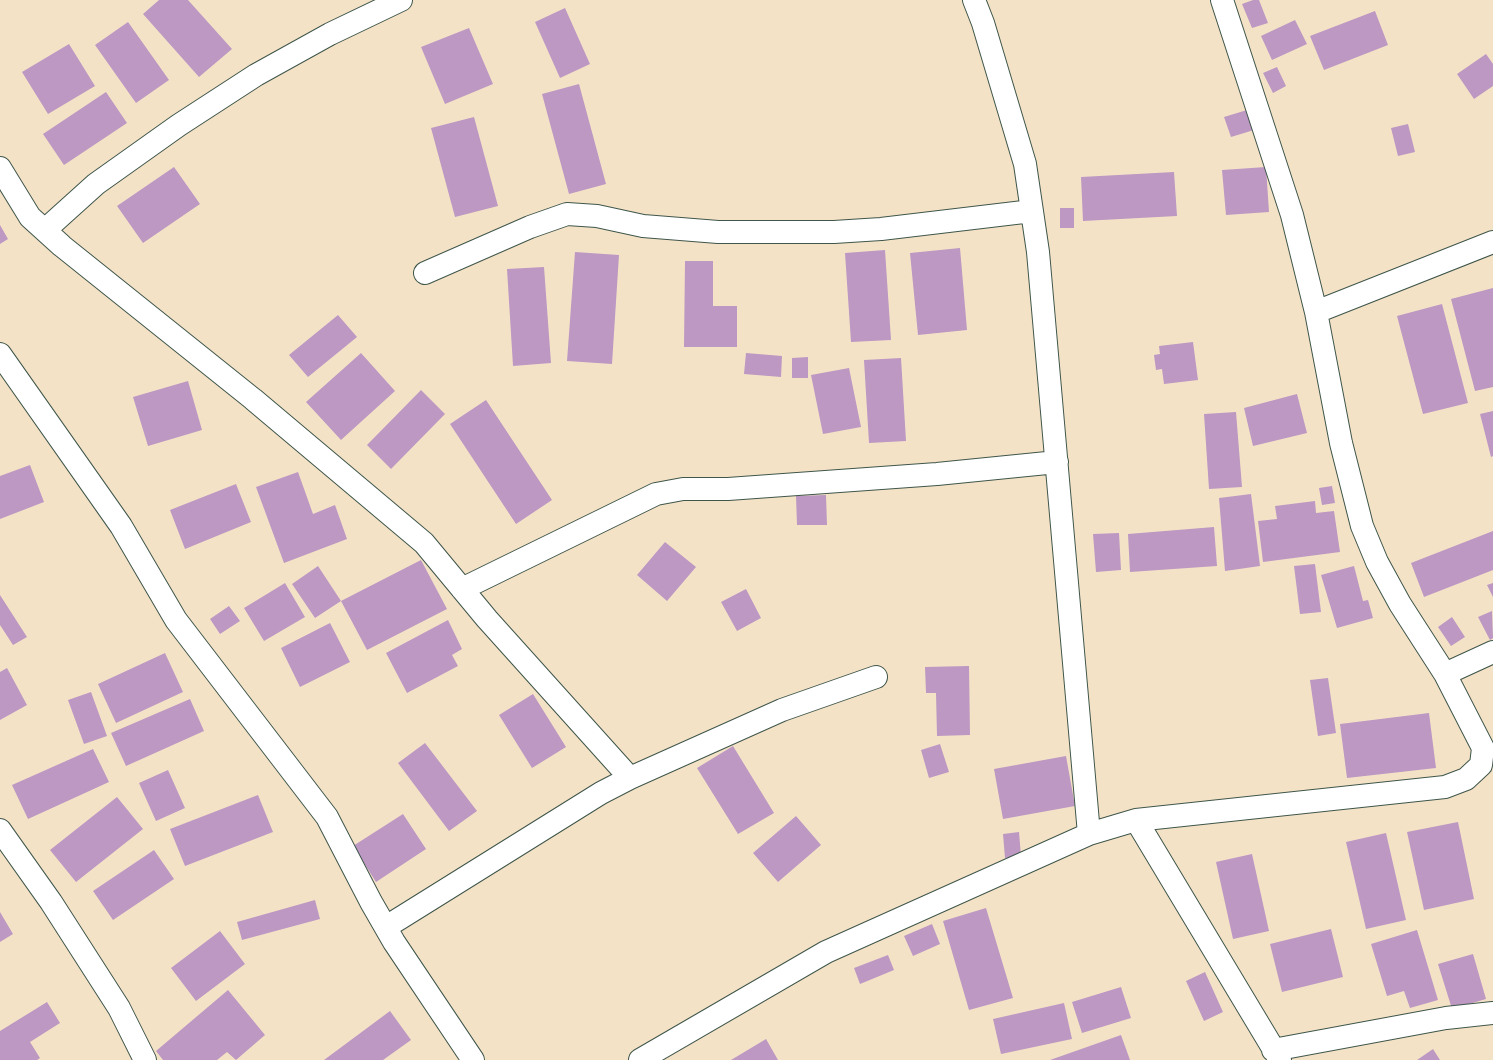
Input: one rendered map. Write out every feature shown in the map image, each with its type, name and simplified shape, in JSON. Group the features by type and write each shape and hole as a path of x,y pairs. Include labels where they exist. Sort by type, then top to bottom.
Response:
{"street":[{"path":"45,230 96,184 178,125 249,79 330,34 401,0"},
{"path":"974,0 983,22 1025,164 1038,252 1089,834"},
{"path":"640,1060 826,952 1089,834 1136,820 1445,787 1466,779 1481,765 1483,748 1445,674 1400,604 1377,562 1362,526 1341,443 1316,312 1292,215 1222,0"},
{"path":"0,168 30,216 62,246 228,379 424,543 462,589 630,778"},
{"path":"425,273 530,227 567,214 597,216 643,226 718,232 834,232 881,229 1032,211"},
{"path":"1316,312 1493,242"},
{"path":"0,354 121,526 176,620 327,817 370,902 473,1060"},
{"path":"462,589 656,494 683,489 728,489 937,474 1057,462"},
{"path":"1445,674 1493,652"},
{"path":"386,927 601,793 630,778 782,710 876,677"},
{"path":"1136,820 1277,1055 1446,1018 1493,1013"},
{"path":"0,830 51,902 119,1008 145,1060"}],"building":[{"path":"159,0 188,0 232,49 199,77 143,14"},
{"path":"1253,0 1259,0 1268,23 1252,28 1242,4"},
{"path":"565,8 590,64 560,78 535,22"},
{"path":"1375,11 1388,45 1324,70 1310,36"},
{"path":"1295,20 1307,44 1272,60 1261,36"},
{"path":"128,22 169,80 136,103 95,45"},
{"path":"469,28 493,84 445,104 421,47"},
{"path":"69,44 95,86 48,114 22,72"},
{"path":"1486,54 1493,64 1493,86 1474,99 1457,74"},
{"path":"1277,67 1286,86 1273,93 1263,73"},
{"path":"579,84 606,184 569,194 542,94"},
{"path":"106,92 127,123 64,165 43,134"},
{"path":"1247,110 1254,130 1231,137 1224,117"},
{"path":"474,117 498,206 455,217 431,128"},
{"path":"1408,124 1415,152 1398,156 1391,128"},
{"path":"174,167 200,204 143,243 117,206"},
{"path":"1266,167 1269,212 1226,215 1222,170"},
{"path":"1174,172 1177,216 1083,221 1081,177"},
{"path":"1060,208 1074,208 1074,228 1060,228"},
{"path":"0,225 8,239 0,244"},
{"path":"960,248 967,330 918,335 910,253"},
{"path":"885,250 891,340 851,342 845,253"},
{"path":"575,252 619,255 612,364 567,361"},
{"path":"685,261 713,261 713,306 737,306 737,347 684,347"},
{"path":"544,267 551,363 513,366 507,269"},
{"path":"1493,288 1493,387 1475,391 1451,299"},
{"path":"1442,304 1468,403 1423,414 1397,316"},
{"path":"338,315 357,337 308,377 289,355"},
{"path":"1193,342 1198,380 1164,384 1162,369 1156,370 1154,355 1160,354 1159,346"},
{"path":"361,353 395,391 341,440 306,402"},
{"path":"746,353 782,356 781,377 744,374"},
{"path":"808,357 808,378 792,378 792,358"},
{"path":"901,358 906,441 869,443 864,360"},
{"path":"849,368 861,427 823,434 811,375"},
{"path":"188,381 202,430 148,446 133,397"},
{"path":"421,390 445,414 391,469 367,445"},
{"path":"1297,394 1307,433 1253,446 1244,408"},
{"path":"486,400 552,500 516,524 450,424"},
{"path":"1493,411 1493,456 1491,457 1480,414"},
{"path":"1236,412 1242,487 1209,489 1204,414"},
{"path":"30,465 44,502 0,519 0,476"},
{"path":"298,472 313,514 335,505 347,539 284,563 256,487"},
{"path":"236,484 251,522 185,549 170,510"},
{"path":"1332,486 1335,503 1322,505 1319,488"},
{"path":"1251,494 1260,566 1225,571 1219,498"},
{"path":"826,495 827,525 797,525 796,496"},
{"path":"1315,501 1316,513 1334,511 1340,552 1263,562 1258,521 1277,519 1275,506"},
{"path":"1214,527 1217,566 1130,572 1128,534"},
{"path":"1493,531 1493,570 1424,597 1411,563"},
{"path":"1119,533 1121,570 1096,572 1093,534"},
{"path":"665,542 696,567 667,601 637,575"},
{"path":"421,560 447,609 367,650 341,601"},
{"path":"1315,564 1321,612 1300,614 1294,566"},
{"path":"318,566 341,601 315,618 292,584"},
{"path":"1354,566 1363,601 1368,600 1373,618 1337,628 1321,575"},
{"path":"285,583 305,617 264,641 244,608"},
{"path":"1493,583 1493,597 1487,585"},
{"path":"746,589 761,618 737,631 721,602"},
{"path":"0,595 27,637 13,645 0,625"},
{"path":"229,606 240,621 220,634 210,619"},
{"path":"1492,611 1493,638 1490,640 1478,617"},
{"path":"1452,617 1465,637 1451,646 1438,627"},
{"path":"448,620 462,649 452,655 458,666 407,693 386,653"},
{"path":"330,623 350,662 300,687 281,648"},
{"path":"165,653 183,692 116,723 98,684"},
{"path":"969,666 970,735 937,736 936,693 926,693 925,667"},
{"path":"7,668 27,705 0,720 0,672"},
{"path":"1328,678 1336,733 1318,736 1310,680"},
{"path":"91,692 107,736 84,744 68,700"},
{"path":"533,694 566,747 532,768 499,715"},
{"path":"190,699 204,731 126,766 111,733"},
{"path":"1429,713 1436,768 1347,778 1340,724"},
{"path":"425,743 477,811 449,831 398,763"},
{"path":"940,744 949,772 929,778 921,750"},
{"path":"733,746 774,813 738,834 697,768"},
{"path":"93,749 109,782 28,819 12,785"},
{"path":"1066,756 1075,806 1003,819 994,769"},
{"path":"168,770 185,808 156,821 139,783"},
{"path":"258,795 273,832 185,866 170,829"},
{"path":"117,797 143,829 76,882 50,850"},
{"path":"403,814 426,849 376,882 353,846"},
{"path":"796,816 821,845 778,882 753,853"},
{"path":"1458,822 1474,899 1424,910 1407,832"},
{"path":"1019,832 1021,856 1005,858 1003,834"},
{"path":"1386,833 1406,920 1366,929 1346,842"},
{"path":"154,850 174,879 113,920 93,891"},
{"path":"1252,854 1269,931 1233,939 1216,862"},
{"path":"315,900 320,919 242,940 237,922"},
{"path":"986,908 1013,998 969,1010 943,921"},
{"path":"0,912 13,934 0,942"},
{"path":"932,924 940,944 913,956 904,936"},
{"path":"1331,929 1343,977 1282,992 1270,944"},
{"path":"1417,930 1438,1000 1410,1008 1404,991 1387,996 1371,944"},
{"path":"220,931 245,964 196,1001 171,968"},
{"path":"1473,954 1486,999 1452,1009 1438,964"},
{"path":"888,955 894,970 860,984 854,968"},
{"path":"1205,972 1223,1012 1204,1021 1186,981"},
{"path":"1121,987 1131,1018 1082,1033 1072,1002"},
{"path":"228,990 265,1035 236,1060 227,1052 217,1060 163,1060 156,1051"},
{"path":"47,1002 60,1023 30,1042 40,1058 37,1060 0,1060 0,1031"},
{"path":"1064,1003 1072,1039 1001,1054 993,1019"},
{"path":"390,1011 411,1040 383,1060 324,1060"},
{"path":"1121,1035 1130,1060 1050,1060"},
{"path":"766,1039 778,1060 731,1060"},
{"path":"1433,1049 1440,1060 1417,1060"}]}
